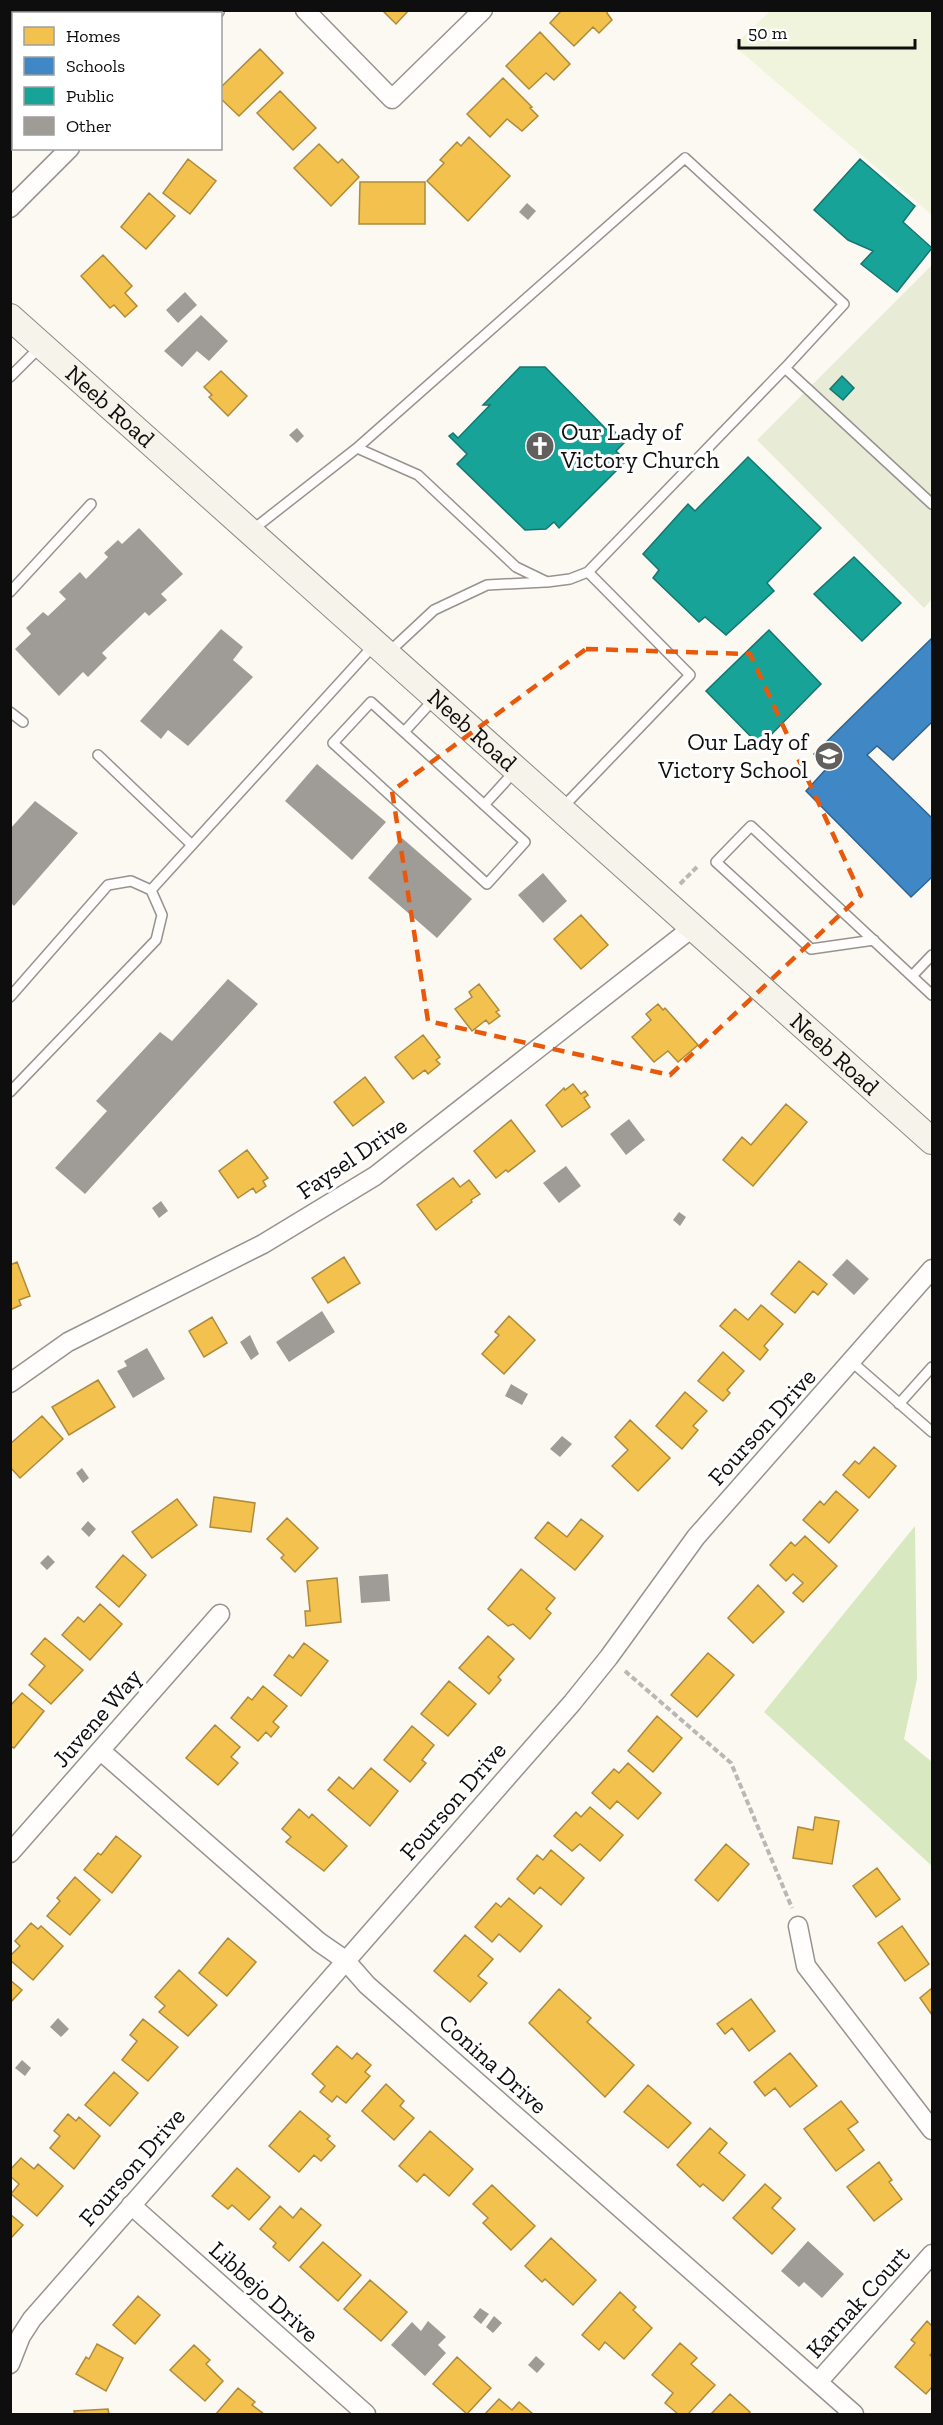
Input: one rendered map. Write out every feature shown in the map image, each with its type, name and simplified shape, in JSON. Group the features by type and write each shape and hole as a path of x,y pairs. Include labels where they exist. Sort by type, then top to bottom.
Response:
{"street":[{"path":"305,10 392,99 483,10"},
{"path":"10,208 68,150"},
{"name":"Neeb Road","path":"10,317 933,1141"},
{"name":"Faysel Drive","path":"10,1383 68,1342 263,1244 375,1176 692,928"},
{"name":"Fourson Drive","path":"10,2364 21,2336 32,2319 609,1657 696,1537 933,1269"},
{"name":"Juvene Way","path":"10,1853 220,1614"},
{"name":"Conina Drive","path":"101,1751 319,1942 345,1960 367,1985 854,2415"},
{"path":"798,1926 806,1966 933,2130"},
{"name":"Libbejo Drive","path":"131,2205 366,2415"},
{"name":"Karnak Court","path":"818,2382 933,2254"}],"lane":[{"path":"151,891 192,845 382,649 434,610 487,585 547,582 570,579 588,572 844,304 684,158 357,448 250,532"},
{"path":"10,377 42,345"},
{"path":"785,368 933,504"},
{"path":"357,448 418,475 516,567 547,582"},
{"path":"12,589 91,504"},
{"path":"561,809 690,675 588,572"},
{"path":"404,732 435,697"},
{"path":"371,702 484,805 525,842 487,884 333,743 371,702"},
{"path":"10,712 23,722"},
{"path":"98,755 192,845"},
{"path":"484,805 517,769"},
{"path":"874,940 811,949 716,862 751,826 874,940 912,976 933,995"},
{"path":"10,997 108,885 131,881 151,891 162,915 156,940 10,1092"},
{"path":"912,976 933,955"},
{"path":"852,1362 933,1432"},
{"path":"899,1404 933,1367"}],"path":[{"path":"678,887 699,865"},
{"path":"609,1657 731,1763 798,1926"}],"highlighted area":[{"path":"586,649 750,654 861,895 670,1075 428,1021 392,791"}],"green space":[{"path":"770,11 932,11 932,215 734,46"},
{"path":"932,265 932,599 924,608 757,440"},
{"path":"915,1526 917,1679 904,1739 932,1762 932,1866 764,1712"}],"building: Homes":[{"path":"382,10 409,10 396,24"},
{"path":"562,10 608,10 607,13 612,20 599,33 593,27 574,46 550,23"},
{"path":"540,32 570,64 554,80 546,73 529,89 506,66"},
{"path":"260,49 283,73 239,116 222,100 222,86"},
{"path":"12,74 12,130 10,132 10,75"},
{"path":"503,78 538,116 522,131 507,119 490,137 467,114"},
{"path":"280,91 316,128 293,150 257,113"},
{"path":"469,137 510,176 468,221 427,181 444,163 440,160 457,142 461,146"},
{"path":"319,144 338,163 342,159 359,177 331,206 294,168"},
{"path":"188,159 216,181 190,214 163,193"},
{"path":"360,182 425,182 425,224 359,224"},
{"path":"149,193 175,216 146,249 121,227"},
{"path":"103,255 132,286 125,293 137,306 125,317 114,305 110,308 81,276"},
{"path":"221,371 247,396 228,416 209,397 212,395 204,387"},
{"path":"581,915 608,945 581,969 554,939"},
{"path":"479,984 499,1010 496,1012 500,1016 489,1024 486,1020 472,1031 455,1009 472,997 469,992"},
{"path":"658,1004 663,1010 665,1008 698,1045 678,1062 668,1051 654,1062 632,1037 651,1020 646,1014"},
{"path":"423,1035 440,1057 436,1060 440,1064 428,1074 425,1070 413,1079 395,1057"},
{"path":"365,1077 384,1102 353,1126 334,1102"},
{"path":"573,1084 581,1094 585,1091 588,1095 584,1098 590,1107 562,1127 546,1105 564,1088 565,1090"},
{"path":"786,1104 807,1122 753,1186 723,1160 742,1137 751,1145"},
{"path":"511,1120 535,1151 508,1172 506,1170 496,1178 474,1151"},
{"path":"247,1150 268,1178 263,1181 266,1186 256,1193 253,1188 238,1198 219,1171"},
{"path":"453,1178 460,1187 469,1180 480,1194 436,1230 417,1205"},
{"path":"344,1257 360,1283 328,1303 312,1278"},
{"path":"799,1261 827,1284 818,1295 813,1291 795,1313 771,1294"},
{"path":"17,1262 30,1296 19,1300 21,1305 10,1310 10,1265"},
{"path":"761,1305 783,1324 764,1346 768,1350 760,1360 720,1326 735,1309 748,1320"},
{"path":"509,1316 535,1340 504,1374 482,1354 499,1335 495,1332"},
{"path":"212,1317 227,1343 204,1357 189,1331"},
{"path":"723,1352 744,1371 727,1390 730,1393 723,1401 698,1381"},
{"path":"98,1380 115,1407 69,1435 52,1407"},
{"path":"685,1392 707,1411 693,1426 698,1430 682,1449 656,1426"},
{"path":"42,1416 63,1439 20,1478 10,1467 10,1444"},
{"path":"630,1420 670,1458 638,1491 612,1466 628,1450 615,1437"},
{"path":"874,1447 896,1466 869,1498 843,1475 855,1461 859,1464"},
{"path":"836,1491 858,1510 829,1543 803,1520 820,1501 824,1505"},
{"path":"214,1497 255,1503 251,1532 210,1527"},
{"path":"177,1499 197,1525 152,1558 132,1532"},
{"path":"287,1518 318,1548 295,1572 281,1558 284,1555 267,1539"},
{"path":"581,1519 603,1536 575,1570 535,1538 548,1522 567,1537"},
{"path":"805,1536 837,1566 803,1602 793,1593 803,1583 793,1574 786,1581 770,1565 791,1542 795,1546"},
{"path":"123,1555 146,1575 119,1607 96,1587"},
{"path":"521,1569 555,1598 546,1609 551,1613 530,1639 513,1624 508,1626 488,1609"},
{"path":"337,1578 341,1622 306,1626 305,1611 310,1611 307,1581"},
{"path":"758,1585 784,1612 753,1643 728,1618"},
{"path":"100,1604 122,1624 90,1660 62,1635 78,1617 84,1622"},
{"path":"488,1636 514,1659 498,1677 501,1680 489,1694 459,1668"},
{"path":"45,1638 83,1670 51,1704 29,1685 45,1666 31,1654"},
{"path":"304,1643 328,1661 301,1696 274,1675 289,1655 293,1658"},
{"path":"708,1653 734,1675 697,1717 671,1695"},
{"path":"449,1681 476,1704 448,1736 421,1714"},
{"path":"263,1686 287,1706 273,1722 279,1727 271,1737 266,1732 258,1741 231,1718 248,1697 252,1700"},
{"path":"22,1693 44,1711 14,1748 10,1746 10,1706"},
{"path":"657,1716 682,1738 653,1772 628,1751"},
{"path":"215,1725 240,1747 231,1757 238,1763 218,1785 186,1758"},
{"path":"412,1726 434,1745 422,1760 426,1763 410,1782 384,1760"},
{"path":"628,1763 661,1793 638,1819 617,1801 610,1809 592,1793 614,1769 619,1773"},
{"path":"371,1768 398,1791 370,1826 328,1790 339,1777 353,1789"},
{"path":"590,1807 623,1835 600,1861 580,1844 572,1851 554,1836 576,1812 581,1817"},
{"path":"299,1809 309,1818 312,1814 347,1846 324,1871 286,1842 291,1837 282,1829"},
{"path":"815,1817 839,1821 832,1864 793,1858 798,1827 813,1830"},
{"path":"116,1836 141,1856 112,1893 84,1870 98,1853 101,1855"},
{"path":"726,1844 749,1864 718,1901 695,1880"},
{"path":"551,1850 584,1878 561,1905 540,1887 534,1894 517,1879 537,1855 543,1860"},
{"path":"877,1868 900,1899 876,1917 853,1886"},
{"path":"75,1877 100,1900 70,1935 47,1916 60,1901 57,1898"},
{"path":"509,1898 542,1926 520,1952 499,1934 492,1942 475,1927 496,1903 501,1907"},
{"path":"31,1923 38,1929 41,1926 63,1946 33,1980 10,1960 10,1956 20,1946 15,1941"},
{"path":"902,1926 929,1964 905,1981 878,1943"},
{"path":"465,1935 493,1959 478,1976 487,1983 470,2002 434,1971"},
{"path":"228,1938 256,1962 227,1996 199,1973"},
{"path":"179,1970 217,2005 188,2036 159,2012 165,2006 155,1997"},
{"path":"10,1980 22,1990 10,2003"},
{"path":"932,1988 932,2015 920,1998"},
{"path":"559,1989 591,2018 587,2022 634,2065 605,2097 529,2023"},
{"path":"751,1999 775,2031 749,2051 732,2028 725,2034 717,2024"},
{"path":"143,2019 178,2047 148,2081 122,2060 137,2041 130,2035"},
{"path":"337,2046 352,2059 357,2053 371,2065 365,2072 370,2076 346,2103 337,2096 332,2102 320,2092 325,2086 312,2074"},
{"path":"790,2053 817,2086 790,2107 775,2088 765,2096 754,2082"},
{"path":"114,2072 138,2093 110,2126 85,2105"},
{"path":"386,2084 404,2101 400,2106 414,2118 394,2140 362,2111"},
{"path":"648,2085 691,2123 668,2148 624,2112"},
{"path":"841,2101 858,2122 848,2129 864,2150 836,2171 804,2129"},
{"path":"300,2111 330,2136 327,2139 335,2146 321,2161 314,2155 299,2172 269,2146"},
{"path":"68,2114 76,2121 79,2117 100,2136 74,2169 50,2148 60,2136 54,2131"},
{"path":"710,2128 727,2143 719,2153 745,2175 723,2201 703,2184 700,2187 677,2165"},
{"path":"430,2131 473,2169 449,2196 424,2174 417,2182 399,2166"},
{"path":"21,2158 34,2169 38,2164 63,2186 37,2216 11,2194 19,2184 10,2176 10,2170"},
{"path":"879,2162 892,2180 889,2182 902,2199 874,2221 847,2187"},
{"path":"237,2168 270,2197 249,2220 232,2205 228,2209 212,2196"},
{"path":"765,2184 781,2198 772,2208 795,2229 772,2254 733,2218"},
{"path":"492,2185 535,2226 511,2250 483,2223 488,2218 473,2204"},
{"path":"280,2206 293,2218 301,2208 321,2225 289,2261 273,2247 276,2243 260,2229"},
{"path":"10,2214 23,2225 10,2239"},
{"path":"551,2238 596,2280 573,2305 545,2279 542,2282 525,2266"},
{"path":"323,2242 361,2275 338,2301 300,2267"},
{"path":"370,2280 407,2312 381,2341 344,2309"},
{"path":"620,2292 636,2307 633,2310 652,2328 624,2359 605,2342 599,2350 582,2335"},
{"path":"138,2296 160,2315 135,2344 113,2325"},
{"path":"927,2321 932,2326 932,2353 930,2355 932,2357 932,2387 926,2394 895,2367 915,2343 911,2340"},
{"path":"680,2343 697,2358 691,2364 715,2385 688,2414 678,2414 665,2403 673,2393 652,2375"},
{"path":"97,2344 123,2358 106,2391 76,2374 86,2357 89,2359"},
{"path":"194,2345 210,2360 206,2364 223,2381 205,2401 170,2370"},
{"path":"457,2357 491,2388 467,2414 433,2384"},
{"path":"238,2388 255,2402 252,2405 264,2414 216,2414"},
{"path":"730,2394 750,2412 748,2414 711,2414"},
{"path":"499,2399 512,2410 519,2402 533,2414 485,2414"},
{"path":"108,2409 109,2414 75,2414 74,2411"}],"building: Schools":[{"name":"Our Lady of Victory School","path":"932,638 932,722 893,760 877,746 867,755 932,818 932,877 911,897 806,791 827,768 814,754"}],"building: Public":[{"path":"860,159 915,206 903,222 932,248 897,292 861,264 873,251 848,240 814,210"},
{"name":"Our Lady of Victory Church","path":"520,367 545,367 610,433 613,430 625,442 616,451 626,461 559,528 554,522 546,529 525,530 457,464 467,454 449,436 453,433 458,438 490,405 483,405"},
{"path":"842,376 854,388 843,400 830,389"},
{"path":"748,457 821,528 767,583 774,591 726,635 705,617 699,622 653,578 659,570 643,554 688,504 695,511"},
{"path":"854,557 901,603 862,641 814,594"},
{"path":"769,630 821,684 760,746 706,691"}],"building: Other":[{"path":"527,203 536,211 528,220 519,212"},
{"path":"185,292 197,305 178,323 166,310"},
{"path":"201,315 228,341 209,361 197,351 182,367 164,351"},
{"path":"297,428 304,436 297,443 289,435"},
{"path":"139,528 183,574 161,594 167,600 149,616 145,612 102,653 107,658 88,677 83,672 59,696 15,649 31,634 26,628 43,612 48,616 66,599 59,592 80,572 86,579 108,557 104,553 118,540 122,544"},
{"path":"221,629 243,647 233,660 253,677 188,746 168,730 161,739 140,721"},
{"path":"317,764 386,822 352,860 285,801"},
{"path":"35,801 78,833 14,906 10,902 10,829"},
{"path":"402,838 472,899 437,938 368,878"},
{"path":"543,873 567,901 543,923 518,895"},
{"path":"228,979 258,1004 85,1194 55,1168 107,1111 96,1101 160,1032 172,1041"},
{"path":"629,1119 645,1140 626,1155 610,1134"},
{"path":"566,1166 581,1186 559,1203 543,1183"},
{"path":"161,1201 168,1211 159,1218 152,1208"},
{"path":"679,1212 686,1217 680,1226 673,1220"},
{"path":"847,1259 869,1279 854,1295 832,1275"},
{"path":"322,1311 335,1332 289,1362 276,1342"},
{"path":"250,1335 259,1354 251,1360 240,1342"},
{"path":"147,1348 165,1379 133,1398 117,1371 127,1366 124,1361"},
{"path":"511,1384 528,1394 522,1405 505,1396"},
{"path":"562,1436 572,1444 560,1457 550,1449"},
{"path":"82,1468 89,1478 83,1483 76,1473"},
{"path":"88,1521 96,1529 89,1537 81,1529"},
{"path":"48,1555 55,1562 47,1570 40,1563"},
{"path":"388,1574 390,1601 361,1603 359,1576"},
{"path":"58,2018 69,2029 61,2037 50,2027"},
{"path":"22,2060 31,2068 25,2076 15,2068"},
{"path":"808,2241 844,2274 822,2298 804,2282 799,2287 781,2271"},
{"path":"480,2308 489,2314 481,2324 473,2317"},
{"path":"494,2316 502,2323 493,2333 486,2327"},
{"path":"428,2321 446,2337 438,2345 446,2353 425,2376 391,2345 412,2322 421,2331"},
{"path":"536,2356 545,2364 537,2373 528,2365"}],"place":[{"name":"Our Lady of Victory Church","path":"540,446"},
{"name":"Our Lady of Victory School","path":"829,756"}]}
